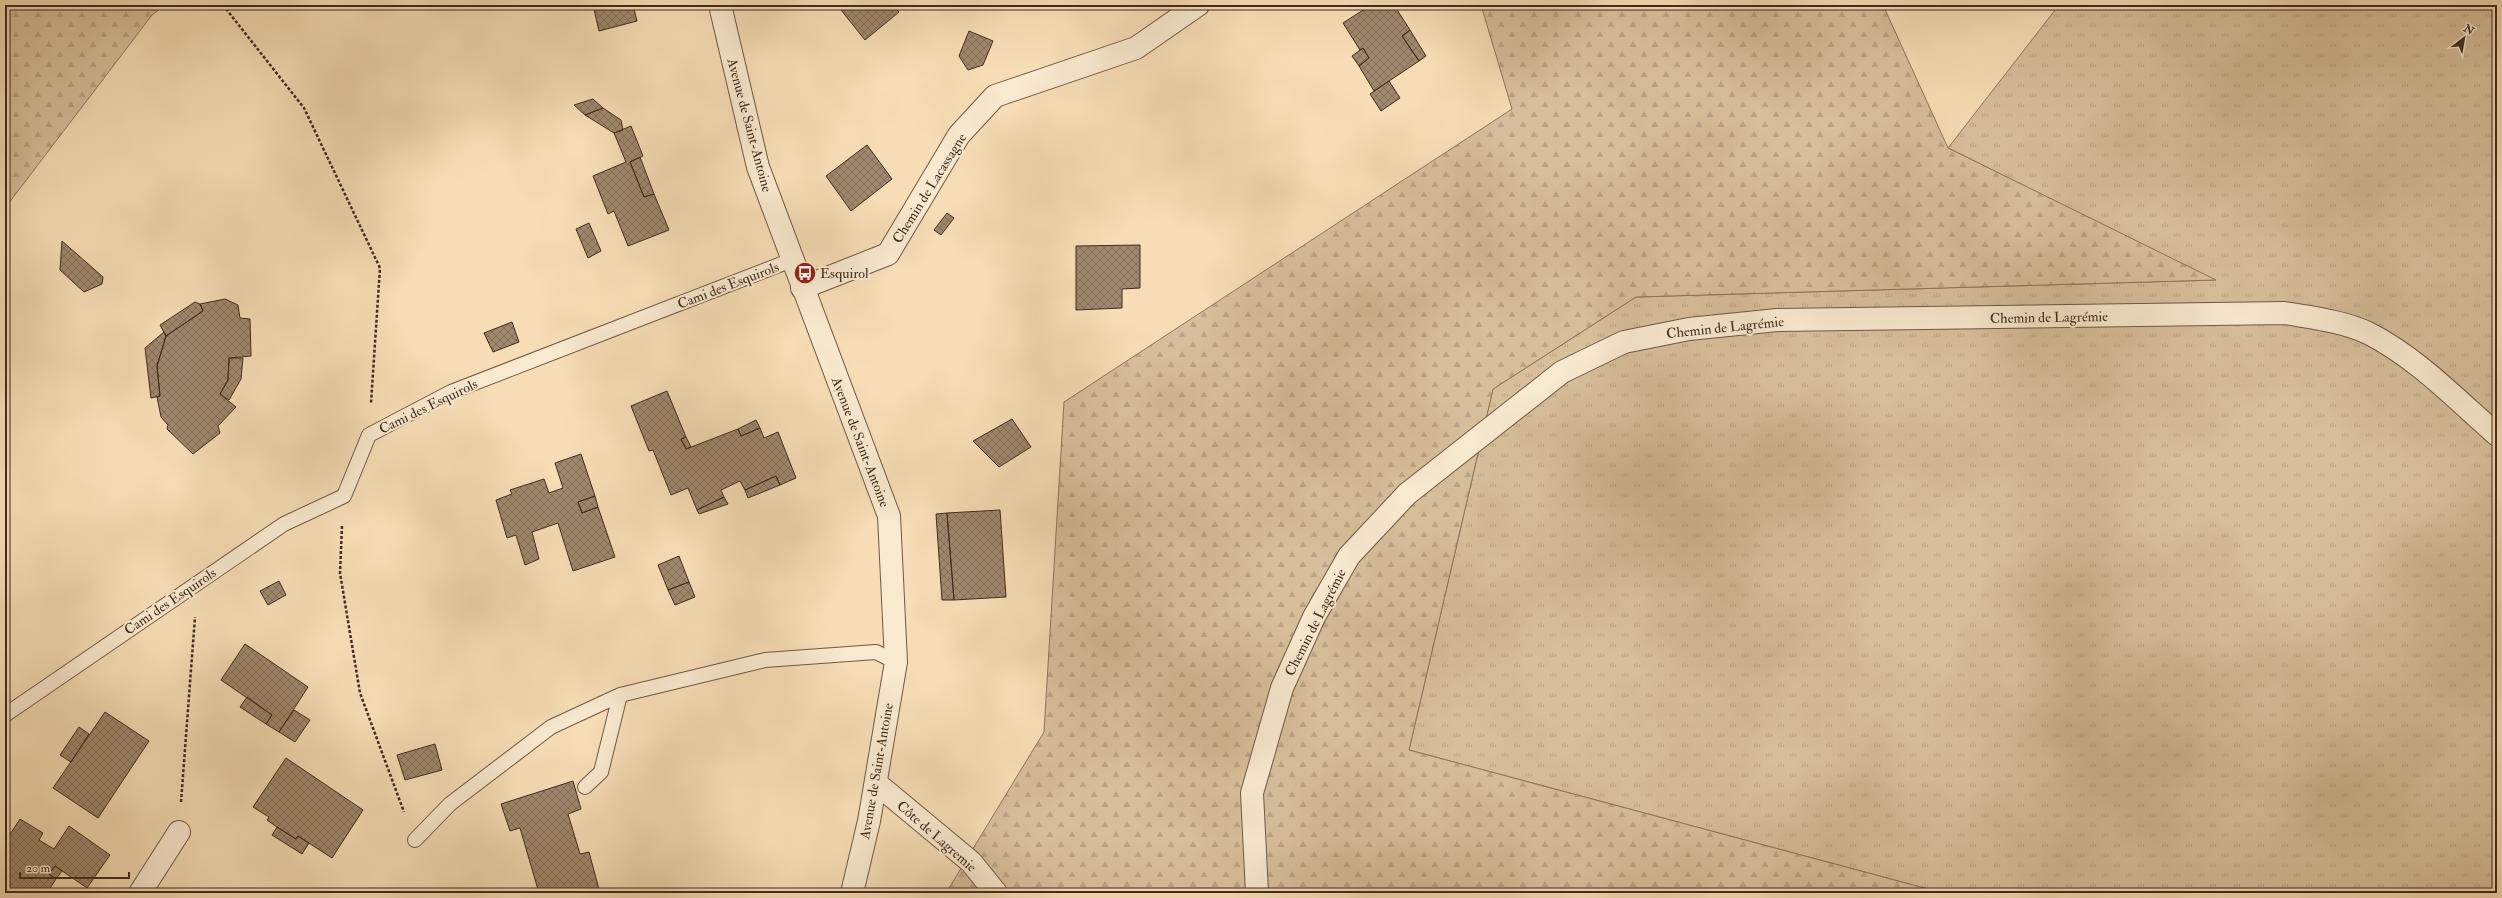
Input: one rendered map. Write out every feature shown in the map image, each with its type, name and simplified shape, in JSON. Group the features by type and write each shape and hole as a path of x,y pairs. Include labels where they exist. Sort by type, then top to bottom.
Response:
{"street":[{"name":"Avenue de Saint-Antoine","path":"720,5 758,168 889,516 896,662 876,783 852,893"},
{"name":"Chemin de Lacassagne","path":"802,288 888,254 958,135 996,96 1136,48 1198,5"},
{"name":"Chemin de Lagrémie","path":"1257,893 1252,792 1282,688 1314,617 1349,556 1407,494 1562,372 1624,342 1689,329 1777,320 2285,313 2331,321 2368,333 2409,359 2497,435"},
{"name":"Côte de Lagremie","path":"876,783 971,862 996,893"},
{"path":"140,893 179,832"}],"lane":[{"name":"Cami des Esquirols","path":"5,715 284,524 344,496 369,434 451,392 792,260"},
{"path":"415,840 450,804 550,727 620,695 766,660 876,652 896,662"},
{"path":"585,787 602,772 620,695"}],"path":[{"path":"223,5 304,108 380,268 369,434"},
{"path":"344,496 340,573 360,693 415,840"},
{"path":"179,832 198,582"}],"green space":[{"path":"5,5 165,5 152,15 5,208"},
{"path":"1481,5 1883,5 1948,148 2216,280 1636,297 1493,389 1409,750 1943,893 946,893 1044,732 1064,402 1512,109"},
{"path":"2059,5 2497,5 2497,893 1943,893 1409,750 1493,389 1636,297 2215,280 1948,148"}],"building":[{"path":"593,5 633,5 637,21 599,31"},
{"path":"837,5 893,5 899,12 865,40"},
{"path":"1371,5 1394,5 1410,30 1402,36 1419,61 1374,91 1359,66 1369,58 1363,48 1360,50 1343,23"},
{"path":"1410,30 1426,56 1419,61 1402,36"},
{"path":"969,31 993,41 983,65 968,70 959,56"},
{"path":"1363,48 1369,58 1359,66 1352,56"},
{"path":"1389,81 1400,98 1381,111 1370,94"},
{"path":"593,99 603,108 585,115 574,105"},
{"path":"603,108 621,120 623,130 614,133 585,115"},
{"path":"631,126 643,156 630,162 644,197 654,194 669,230 628,246 614,211 608,214 593,176 626,162 614,133"},
{"path":"867,145 892,179 851,211 826,176"},
{"path":"640,157 654,194 644,197 630,162"},
{"path":"947,213 954,218 941,235 934,230"},
{"path":"589,223 601,251 588,258 576,229"},
{"path":"62,241 103,277 102,284 84,292 60,270"},
{"path":"1140,245 1140,288 1122,289 1122,308 1076,310 1076,246"},
{"path":"225,299 238,305 240,318 250,319 251,356 229,358 228,380 220,394 236,407 218,426 220,433 193,454 167,429 168,425 161,417 157,397 160,396 157,366 166,336 203,311 200,304"},
{"path":"195,302 200,304 203,311 166,336 160,325"},
{"path":"512,322 519,342 493,352 484,333"},
{"path":"164,332 166,336 157,366 160,396 151,398 145,348"},
{"path":"229,358 243,358 241,379 229,400 220,394 228,380"},
{"path":"667,391 686,437 681,439 686,449 738,429 741,436 760,428 764,438 778,432 796,478 780,485 776,476 745,490 740,481 721,490 724,497 697,510 688,488 671,495 653,450 649,451 631,406"},
{"path":"1012,419 1031,447 999,467 973,441"},
{"path":"756,420 760,428 741,436 738,429"},
{"path":"686,437 691,447 686,449 681,439"},
{"path":"581,454 595,496 578,502 582,513 598,507 615,557 573,571 558,523 532,532 539,559 525,565 516,535 507,538 496,500 512,494 510,490 544,479 549,493 563,488 555,463"},
{"path":"776,476 780,485 748,498 745,490"},
{"path":"595,496 598,507 582,513 578,502"},
{"path":"724,497 728,504 699,514 697,510"},
{"path":"1000,510 1006,597 954,600 947,513"},
{"path":"947,513 954,600 942,600 936,514"},
{"path":"679,556 689,582 668,590 658,565"},
{"path":"279,581 286,595 268,605 260,591"},
{"path":"689,582 695,597 675,605 668,590"},
{"path":"245,644 308,687 279,732 266,724 272,715 221,680"},
{"path":"247,697 272,715 266,724 240,707"},
{"path":"294,710 310,720 295,742 279,732"},
{"path":"105,712 149,741 98,818 53,788"},
{"path":"79,727 89,734 71,762 60,755"},
{"path":"435,744 442,770 405,780 397,755"},
{"path":"286,758 363,810 332,858 298,836 296,839 277,827 267,820 269,817 253,807"},
{"path":"573,781 581,809 568,814 580,854 589,852 600,893 539,893 520,828 510,831 501,804"},
{"path":"20,819 43,833 39,840 54,849 69,826 110,855 87,888 55,866 49,874 56,879 47,893 5,893 5,842"},
{"path":"277,827 296,839 298,836 309,843 302,854 272,835"},
{"path":"55,866 62,871 56,879 49,874"}],"place":[{"name":"Esquirol","path":"805,273"}]}
